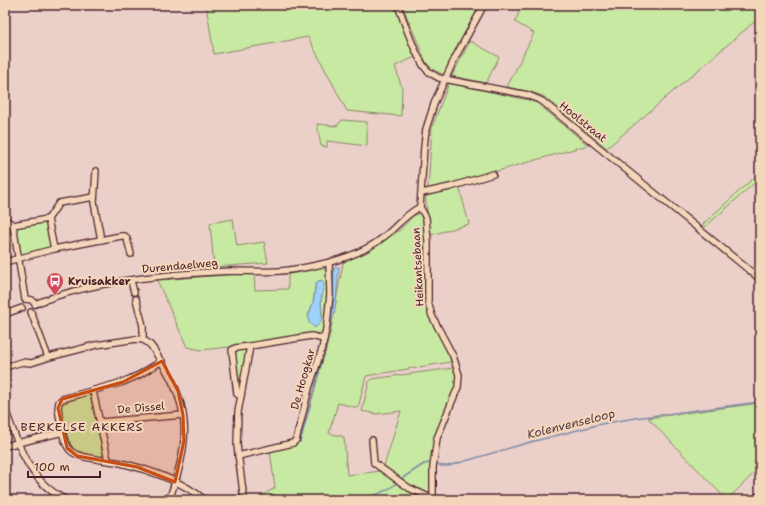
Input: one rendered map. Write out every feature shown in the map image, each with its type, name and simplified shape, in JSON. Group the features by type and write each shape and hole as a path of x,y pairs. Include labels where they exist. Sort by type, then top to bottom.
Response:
{"main road":[{"path":"756,500 760,496"}],"street":[{"name":"Hoolstraat","path":"398,5 418,56 425,68 439,78 528,95 542,101 760,279"},
{"name":"Heikantsebaan","path":"372,440 374,463 409,488 433,499 433,467 436,438 458,387 459,375 453,356 429,307 428,241 426,218 420,207 424,147 426,129 435,101 484,5"},
{"path":"96,171 94,197 101,240"},
{"path":"422,193 450,187 493,174"},
{"path":"13,225 48,219 59,203 94,197"},
{"name":"Durendaelweg","path":"35,304 86,288 131,280 206,273 258,270 276,271 329,263 349,256 374,244 410,213 420,207"},
{"path":"5,219 13,225 25,299 22,302 22,308 25,312 31,312"},
{"path":"48,219 54,249"},
{"path":"5,262 54,249 124,236 127,239 130,254"},
{"name":"De Hoogkar","path":"238,456 293,443 296,440 309,388 324,339 330,299 329,263"},
{"path":"131,280 134,292"},
{"path":"25,299 32,300 35,304 34,309 31,312"},
{"path":"136,299 143,326 143,339"},
{"path":"5,314 22,308"},
{"path":"31,312 48,358"},
{"path":"241,396 237,394 232,350 235,348 312,336 324,339"},
{"path":"5,367 22,362 31,363 96,345 143,339 152,346 178,391 183,415 183,452 169,500"},
{"path":"244,500 237,446 238,412 250,346"},
{"path":"162,361 139,375 123,382 65,398 59,402 58,408 67,448 74,454 82,457 108,460 141,468 175,482 195,492 205,500"},
{"path":"93,391 108,460"},
{"path":"5,409 27,464 39,481 49,490 66,500"},
{"name":"De Dissel","path":"100,422 183,415"},
{"path":"5,446 63,432"}],"highlighted area":[{"path":"162,361 178,391 183,415 184,441 175,482 137,467 77,456 67,448 58,408 62,399 123,382"}],"green space":[{"path":"206,5 395,5 415,57 395,66 402,88 401,116 347,111 308,37 214,54"},
{"path":"402,5 482,5 444,75 432,69 426,62"},
{"path":"522,5 760,5 760,17 607,148 543,96 507,87 534,33 515,22"},
{"path":"470,41 499,57 486,83 452,76"},
{"path":"449,83 537,103 588,145 428,191 432,127"},
{"path":"342,120 367,122 367,146 327,141 327,147 321,146 317,124 337,126"},
{"path":"760,172 760,178 704,228 702,225"},
{"path":"459,186 469,224 431,235 426,196"},
{"path":"420,213 423,220 426,240 426,294 453,360 450,362 366,376 358,408 338,403 329,433 344,437 347,475 381,471 397,484 401,481 384,466 401,411 377,414 362,411 369,382 372,379 453,368 456,369 456,386 435,437 431,500 275,500 274,494 264,500 254,500 275,488 270,450 300,442 330,334 343,263 399,231 413,216"},
{"path":"233,219 237,246 264,242 268,263 214,267 210,223"},
{"path":"44,222 47,224 51,245 48,249 21,255 19,253 17,226"},
{"path":"322,267 328,272 328,303 324,330 321,333 201,350 187,347 157,280 254,273 255,290 288,289 288,272","holes":["320,280 324,289 321,300 322,315 320,323 315,328 308,316 313,303 315,287"]},
{"path":"247,349 239,391 235,351"},
{"path":"89,395 92,397 91,399 94,415 96,416 102,452 104,453 102,456 86,455 77,453 73,450 67,439 64,425 61,404"},
{"path":"760,403 760,467 727,500 648,418"}],"water":[{"path":"335,267 339,267 335,310 329,333 333,307 334,269"},
{"path":"322,280 324,284 321,300 322,319 315,328 309,323 308,316 313,303 316,283"}],"waterway":[{"path":"300,442 328,339"},
{"name":"Kolenvenseloop","path":"437,464 448,466 527,443 601,424 635,418 760,402"},
{"name":"Kolenvenseloop","path":"401,479 424,464 429,463"},
{"name":"Kolenvenseloop","path":"357,500 367,498 387,490 396,484"}],"place":[{"name":"Kruisakker","path":"55,296"}],"district":[{"name":"BERKELSE AKKERS","path":"82,427"}]}
